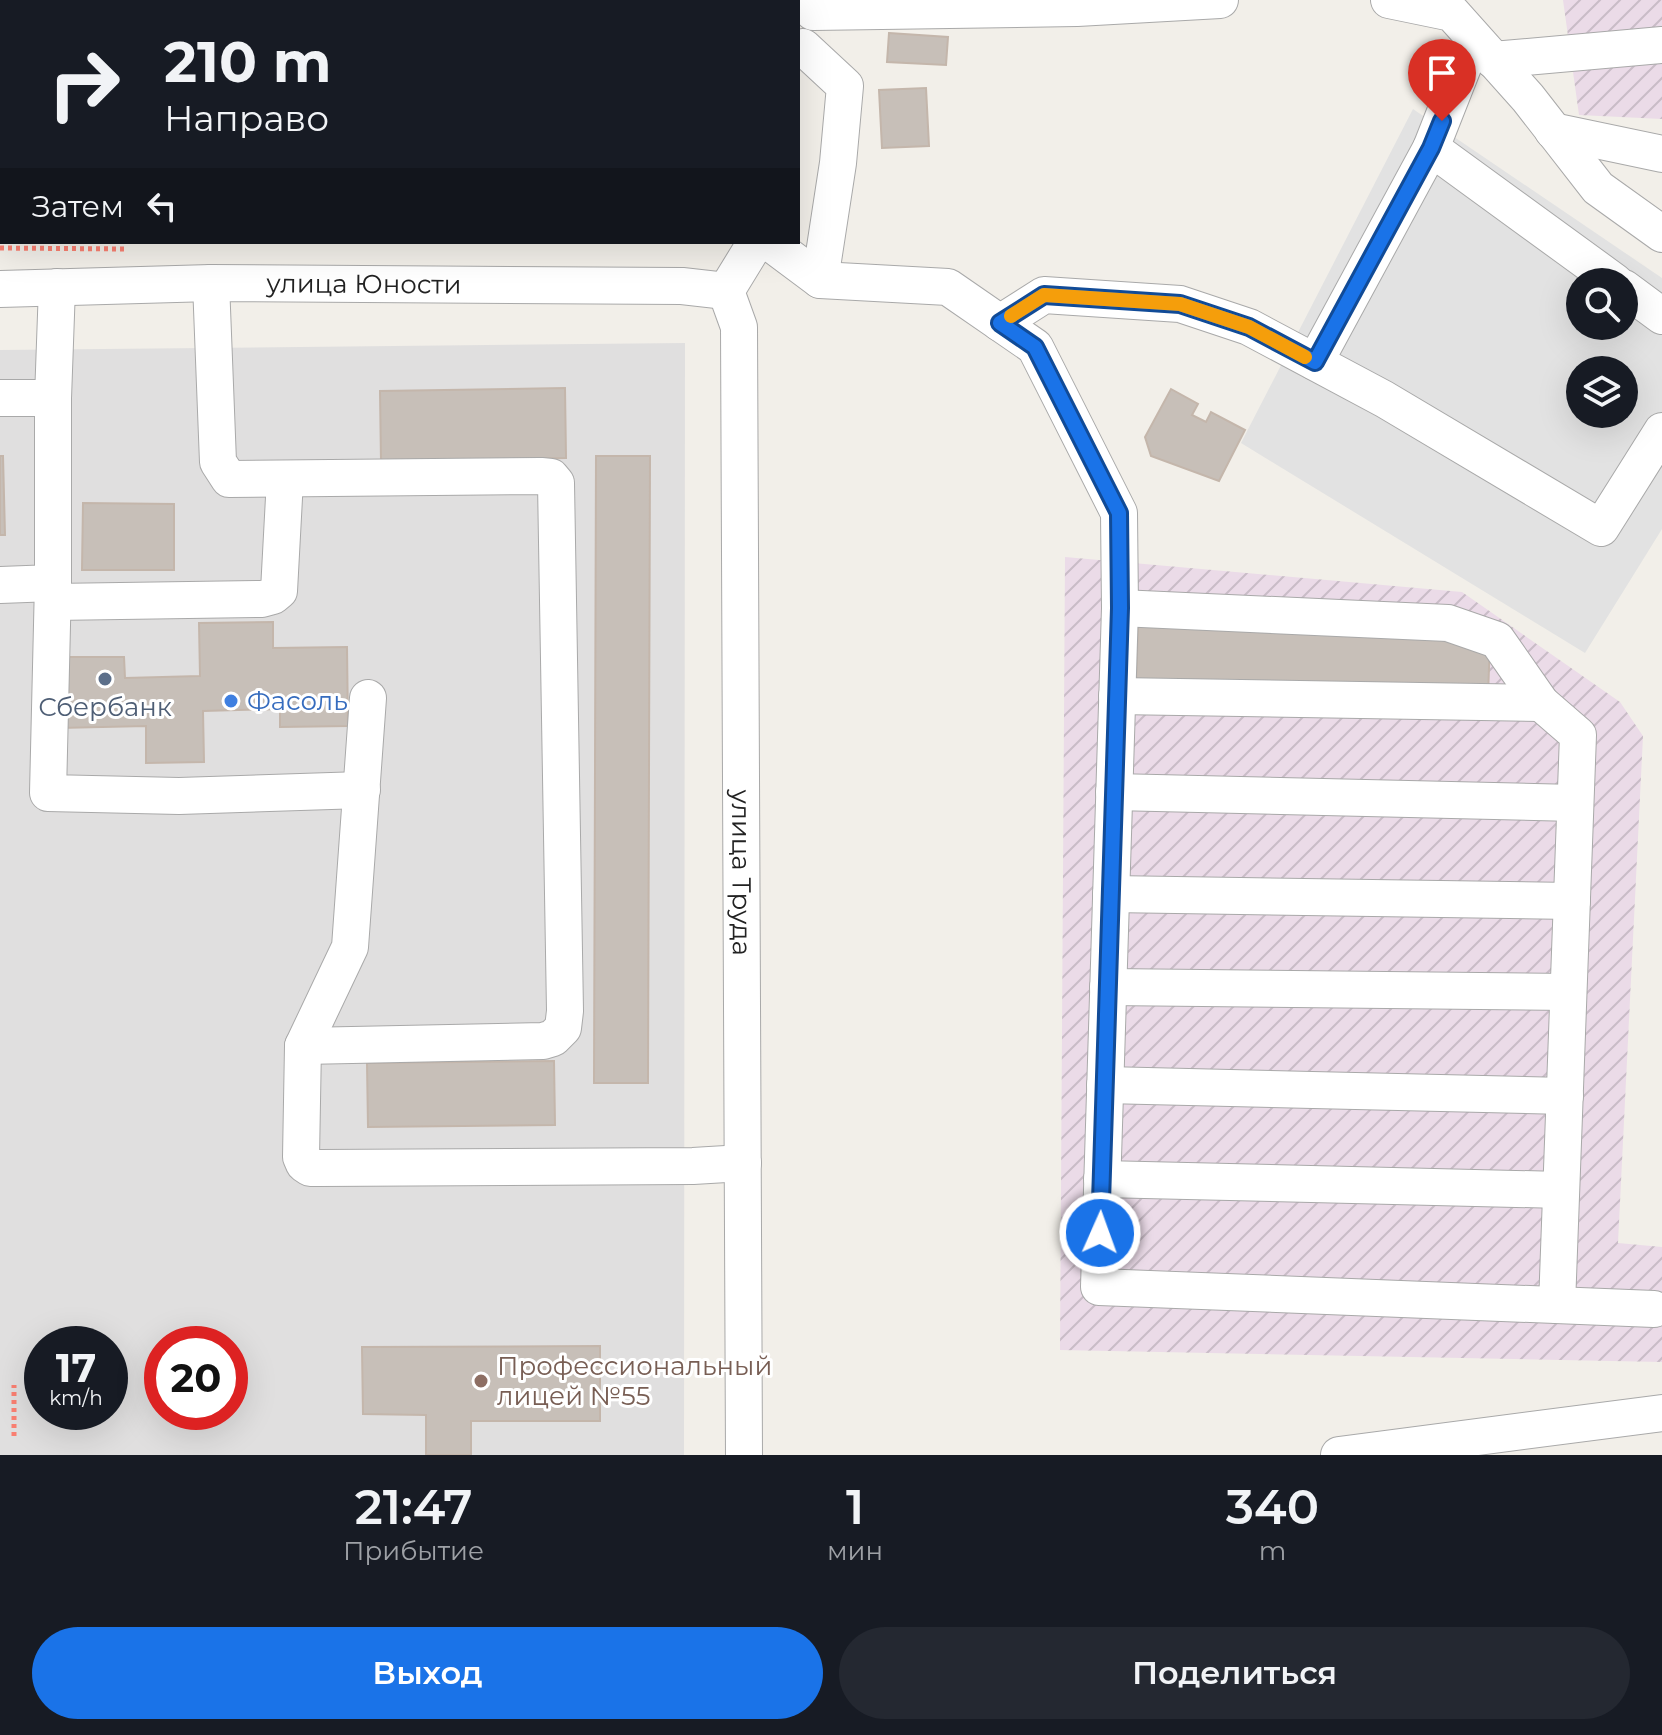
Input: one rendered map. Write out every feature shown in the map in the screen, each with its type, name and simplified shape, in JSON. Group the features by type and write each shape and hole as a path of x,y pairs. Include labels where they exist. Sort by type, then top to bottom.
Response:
{"street":[{"path":"820,280 838,163 845,86 800,55 814,6 1077,8 1220,0"},
{"path":"1389,0 1452,13 1528,98 1598,188 1662,234"},
{"path":"1484,49 1662,45"},
{"path":"1315,362 1484,49"},
{"path":"1553,131 1662,154"},
{"path":"1431,148 1596,268"},
{"path":"726,291 755,244"},
{"path":"772,244 820,280 948,287 1035,347 1119,513 1120,608 1099,1287 1654,1309"},
{"path":"211,283 218,462 229,479 541,476 551,477 556,483 563,1028 553,1038 543,1041 303,1046"},
{"name":"улица Юности","path":"0,289 211,283 682,286 726,291"},
{"path":"57,287 48,793 179,796 362,790"},
{"name":"улица Труда","path":"726,291 739,327 744,1455"},
{"path":"1000,323 1044,295 1180,304 1249,327 1384,399 1601,528 1662,431"},
{"path":"1638,298 1662,316"},
{"path":"0,398 53,398"},
{"path":"0,585 53,592 262,599 273,596 279,591 285,479"},
{"path":"1120,608 1448,623 1497,640 1541,703 1578,735 1557,1305"},
{"path":"1117,696 1541,703"},
{"path":"368,698 350,947 303,1046 301,1157 304,1164 310,1168 693,1166 743,1163"},
{"path":"1114,792 1575,803"},
{"path":"1111,894 1572,901"},
{"path":"1108,987 1568,992"},
{"path":"1105,1085 1565,1096"},
{"path":"1102,1179 1561,1190"},
{"path":"1339,1455 1662,1413"}],"path":[{"path":"14,1385 14,1436"}],"shaded area":[{"path":"1563,0 1662,0 1662,119 1579,115"},
{"path":"1413,109 1662,278 1662,529 1585,653 1241,443"},
{"path":"685,343 684,1455 0,1455 0,350"},
{"path":"1065,557 1462,592 1620,702 1643,736 1618,1243 1662,1247 1662,1362 1060,1350"}],"building":[{"path":"889,33 948,37 946,65 887,62"},
{"path":"926,88 929,146 882,148 879,90"},
{"path":"565,388 566,458 381,461 380,391"},
{"path":"1171,389 1198,404 1192,415 1206,422 1211,412 1245,430 1219,481 1151,456 1145,437"},
{"path":"0,456 3,456 5,535 0,535"},
{"path":"596,456 650,456 648,1083 594,1083"},
{"path":"83,503 174,504 174,570 82,570"},
{"path":"273,622 273,648 347,647 348,726 280,727 280,709 203,711 204,762 146,763 146,726 59,728 58,657 124,657 125,678 200,676 199,623"},
{"path":"1138,626 1490,640 1488,696 1136,683"},
{"path":"554,1061 555,1125 368,1127 367,1063"},
{"name":"Профессиональный лицей №55","path":"600,1346 600,1421 471,1421 471,1455 426,1455 426,1415 363,1414 362,1347"}],"slow traffic":[{"path":"1011,316 1044,295 1180,304 1249,327 1305,357"}],"place":[{"name":"Сбербанк","path":"105,679"},
{"name":"Фасоль","path":"231,701"},
{"name":"Профессиональный лицей №55","path":"481,1381"}],"route":[{"path":"1100,1233 1120,608 1119,513 1035,347 1000,323 1044,295 1180,304 1249,327 1315,362 1431,148 1442,121"}]}
